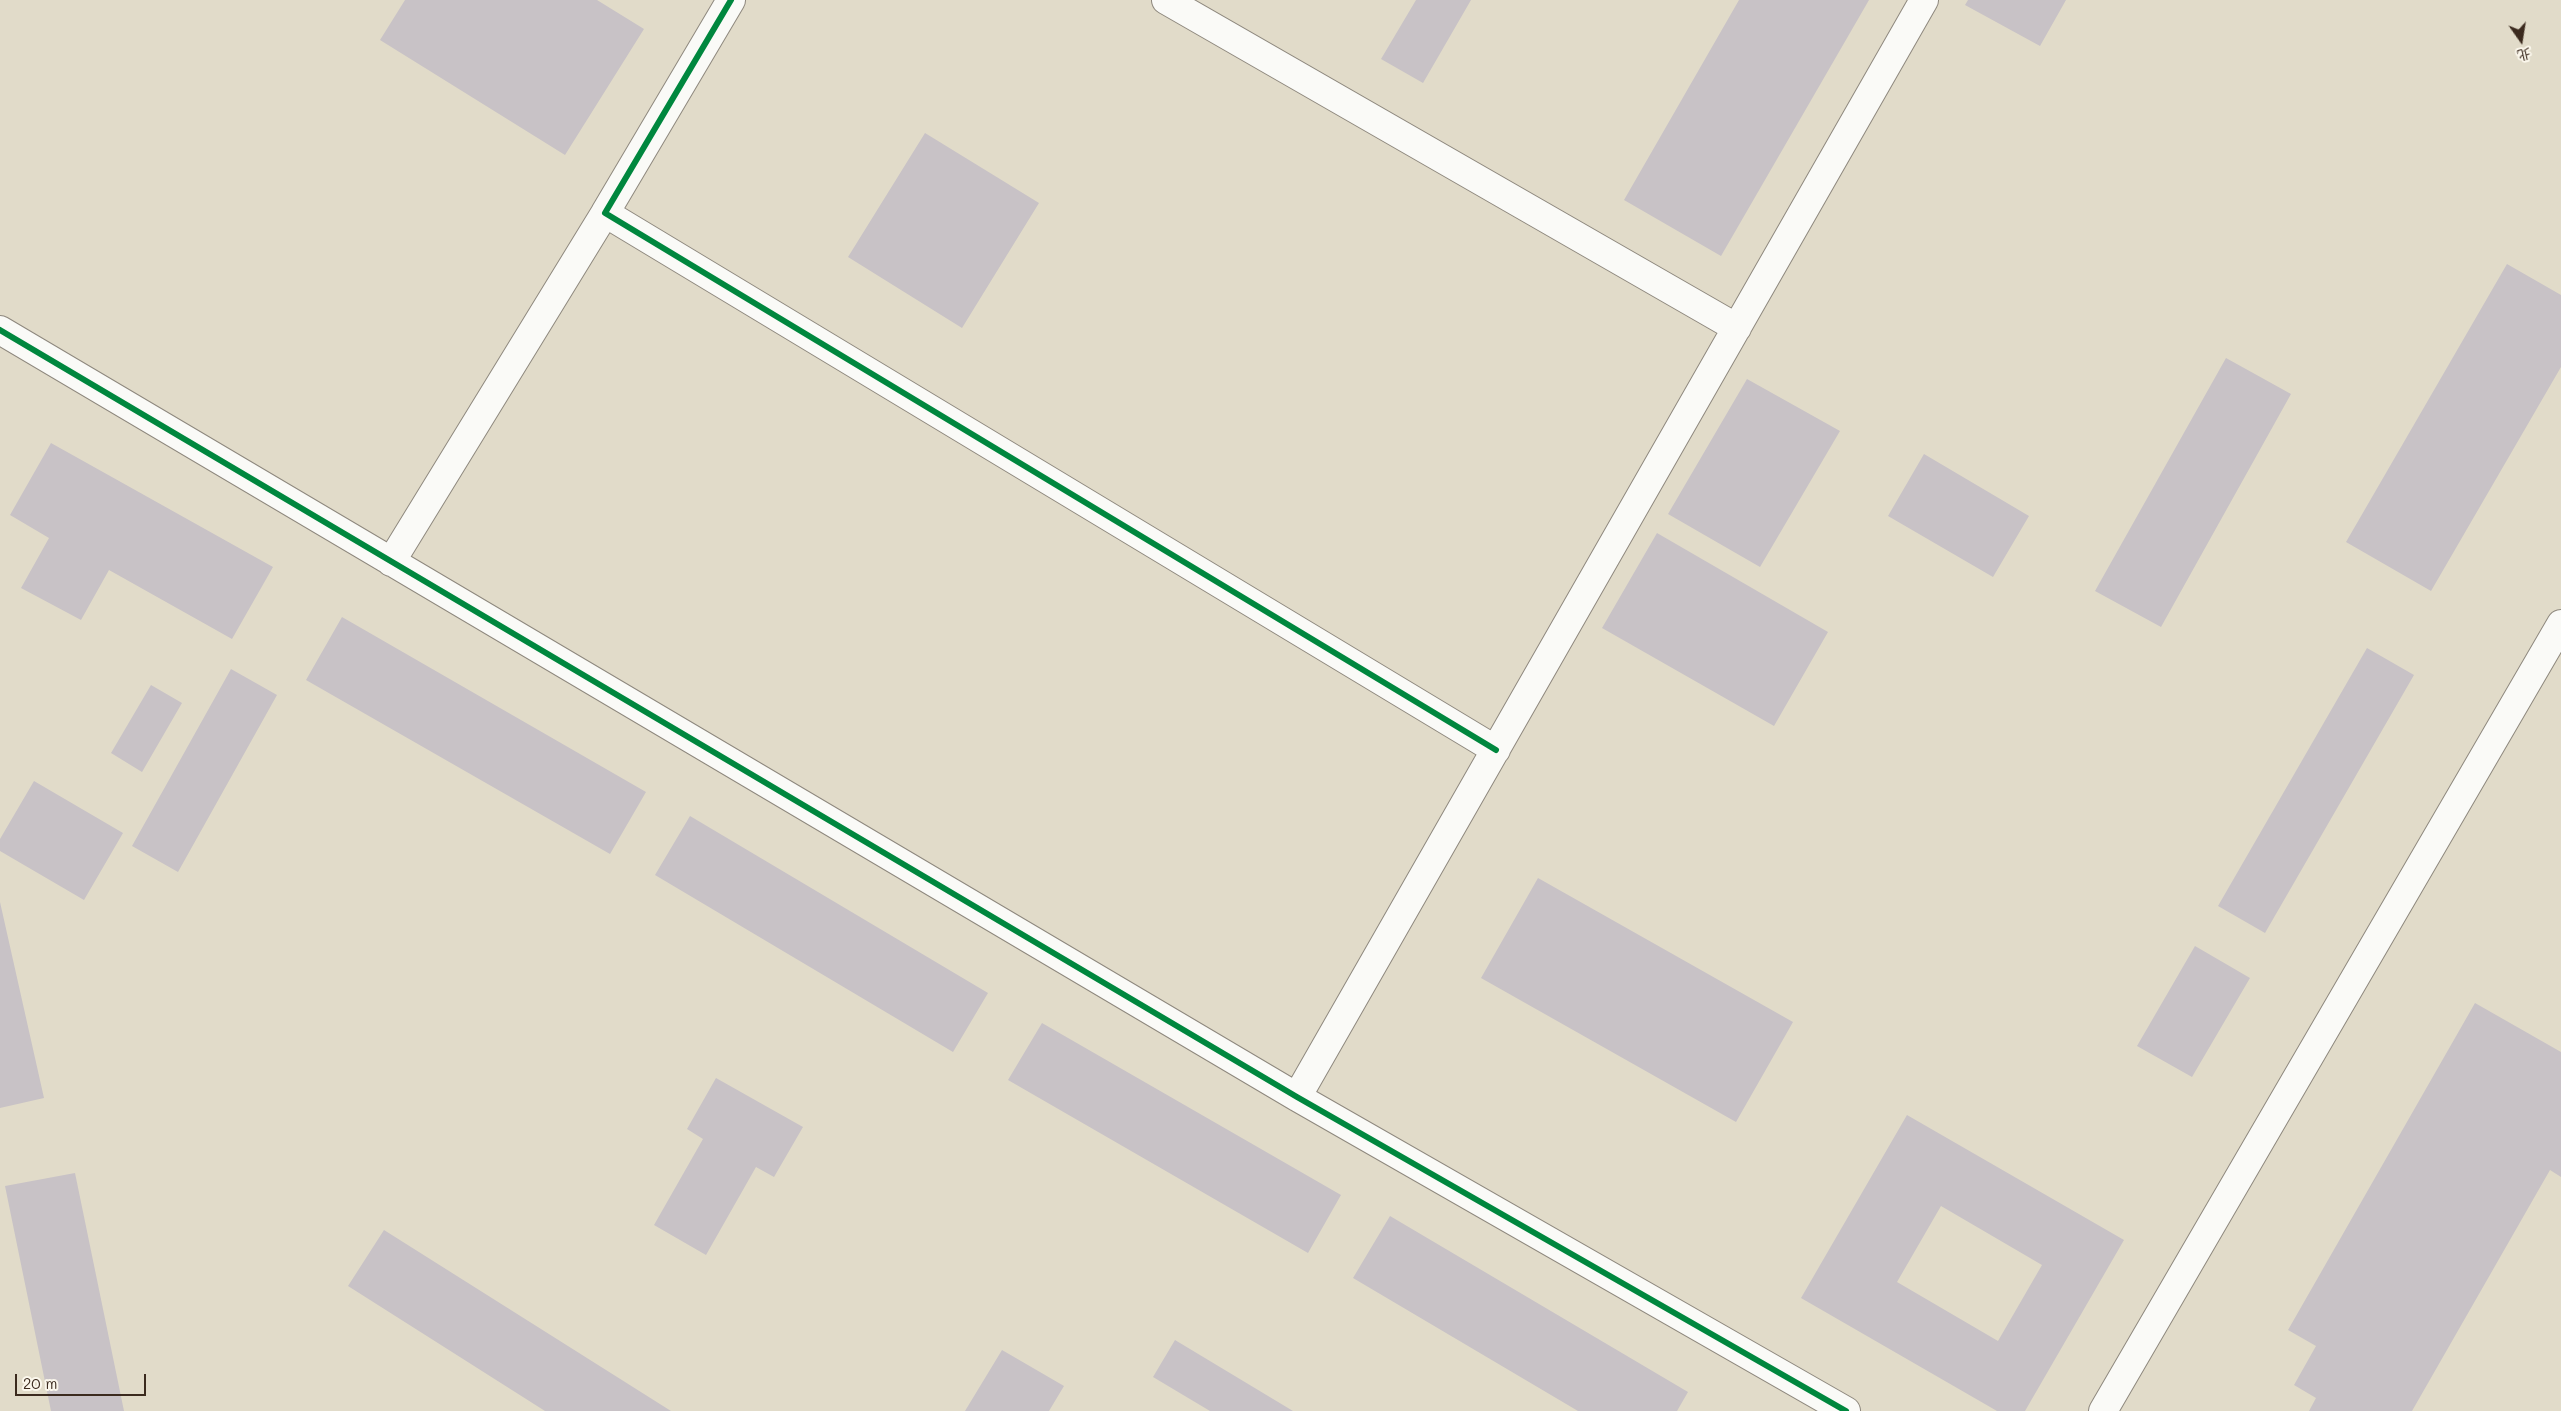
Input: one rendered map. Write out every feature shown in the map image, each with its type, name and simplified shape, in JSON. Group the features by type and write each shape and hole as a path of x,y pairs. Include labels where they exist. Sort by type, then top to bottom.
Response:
{"street":[{"path":"391,562 605,213 730,0"},
{"path":"1166,0 1737,328"},
{"path":"1298,1097 1924,0"},
{"path":"605,213 1496,750"},
{"path":"0,330 1298,1097 1846,1411"},
{"path":"2103,1411 2561,624"}],"building":[{"path":"405,0 597,0 644,29 565,155 380,40"},
{"path":"1416,0 1471,0 1423,83 1381,59"},
{"path":"1739,0 1869,0 1721,256 1624,200"},
{"path":"1968,0 2066,0 2040,46 1965,5"},
{"path":"925,133 1039,203 962,328 848,257"},
{"path":"2507,264 2561,295 2561,367 2431,591 2346,542"},
{"path":"2226,358 2291,394 2161,627 2095,591"},
{"path":"1747,379 1840,431 1760,567 1668,514"},
{"path":"51,443 273,567 232,639 109,570 81,620 21,588 49,538 10,515"},
{"path":"1924,454 2029,516 1993,577 1888,516"},
{"path":"1657,533 1828,632 1774,726 1602,628"},
{"path":"342,617 646,792 610,854 306,680"},
{"path":"2367,648 2414,675 2265,933 2218,906"},
{"path":"231,669 277,695 178,872 132,846"},
{"path":"151,685 182,703 142,772 111,753"},
{"path":"34,781 123,833 84,900 0,851 0,839"},
{"path":"690,816 988,993 953,1052 655,875"},
{"path":"1538,878 1793,1022 1736,1122 1481,978"},
{"path":"0,902 44,1098 0,1108"},
{"path":"2195,946 2250,978 2192,1077 2137,1046"},
{"path":"2475,1003 2561,1052 2561,1177 2550,1170 2412,1411 2309,1411 2316,1398 2294,1385 2316,1346 2288,1330"},
{"path":"1042,1023 1341,1195 1308,1253 1008,1080"},
{"path":"716,1078 803,1127 774,1177 756,1167 706,1255 654,1225 703,1139 687,1129"},
{"path":"1907,1115 2124,1240 2025,1411 1997,1411 1801,1298","holes":["1941,1206 2042,1265 1998,1341 1897,1282"]},
{"path":"75,1173 124,1411 51,1411 5,1186"},
{"path":"1390,1216 1688,1392 1677,1411 1578,1411 1353,1278"},
{"path":"384,1230 671,1411 545,1411 348,1286"},
{"path":"1175,1340 1293,1411 1210,1411 1153,1377"},
{"path":"1002,1350 1064,1386 1049,1411 965,1411"}],"cycle path":[{"path":"731,0 605,213 1496,750"},
{"path":"0,330 1297,1097 1846,1411"}]}
